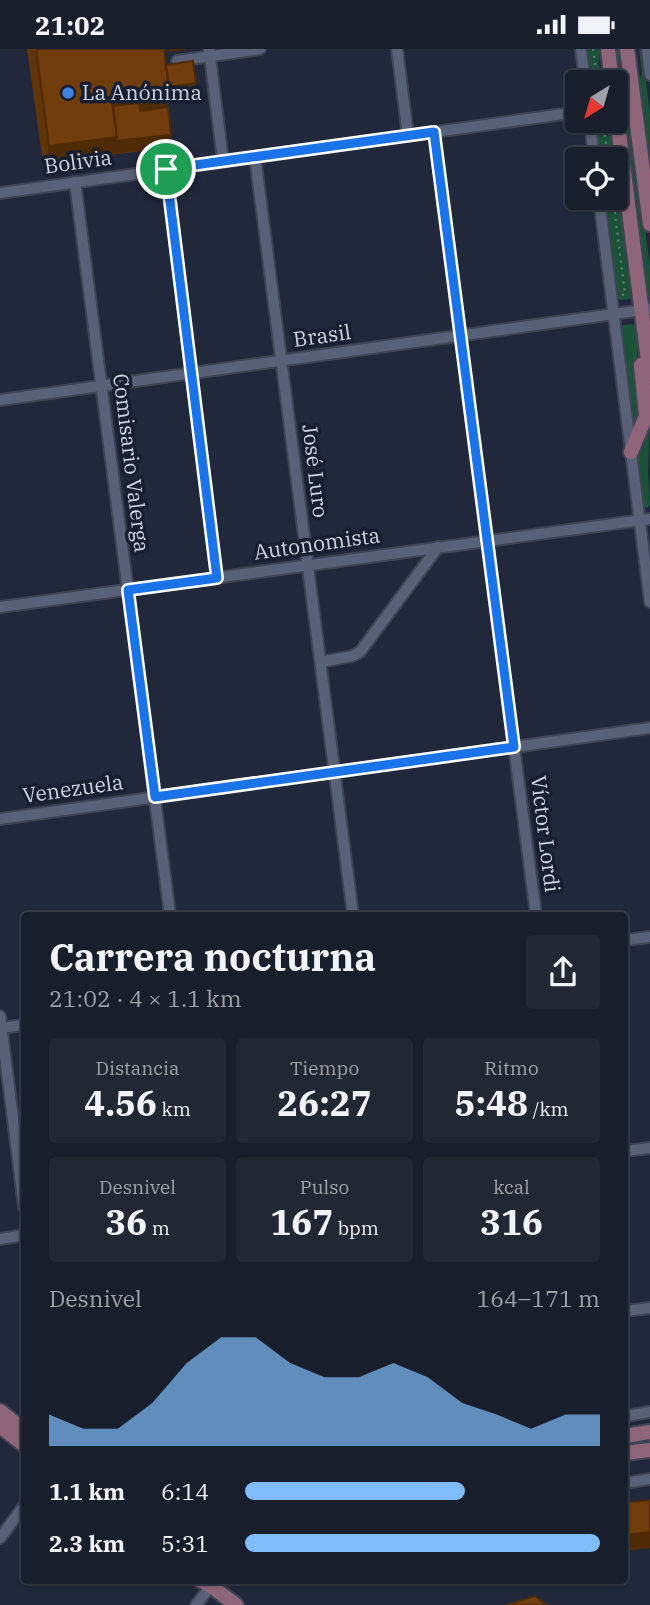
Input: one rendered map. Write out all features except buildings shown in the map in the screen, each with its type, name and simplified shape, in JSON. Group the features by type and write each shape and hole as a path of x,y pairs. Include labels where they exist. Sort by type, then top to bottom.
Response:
{"main road":[{"path":"608,49 611,70"},
{"path":"627,49 650,224"},
{"path":"619,133 646,309 640,356 646,416 631,452"},
{"path":"644,328 650,376"},
{"path":"0,1411 21,1428"},
{"path":"0,1426 21,1443"},
{"path":"628,1436 650,1432"},
{"path":"628,1453 650,1450"},
{"path":"209,1584 236,1605"}],"street":[{"path":"177,61 209,52 260,49"},
{"path":"397,49 408,136"},
{"path":"581,49 584,70"},
{"path":"647,49 650,75"},
{"path":"209,52 223,162"},
{"name":"Bolivia","path":"0,193 565,114"},
{"name":"Víctor Lordi","path":"434,132 536,912"},
{"name":"José Luro","path":"255,157 354,912"},
{"path":"166,169 217,578"},
{"name":"Comisario Valerga","path":"75,182 170,912"},
{"path":"601,210 631,452 645,519 650,602"},
{"name":"Brasil","path":"0,400 646,309"},
{"name":"Autonomista","path":"0,607 645,519"},
{"path":"321,661 360,652 438,547"},
{"name":"Venezuela","path":"0,819 650,727"},
{"path":"628,940 650,937"},
{"path":"0,1016 21,1184"},
{"path":"1,1028 21,1025"},
{"path":"628,1151 650,1148"},
{"path":"0,1239 21,1236"},
{"path":"628,1311 650,1308"},
{"path":"628,1416 650,1412"},
{"path":"628,1483 650,1479"},
{"path":"0,1538 21,1510"},
{"path":"196,1605 205,1584"}],"path":[{"path":"593,49 596,70"},
{"path":"614,210 625,294 617,295"}],"green space":[{"path":"586,49 602,49 600,70 589,70"},
{"path":"614,49 621,49 624,70 617,70"},
{"path":"639,49 642,49 650,115 650,171 639,82 642,73"},
{"path":"628,102 650,267 650,297 646,294 625,133 628,133"},
{"path":"597,133 613,133 615,147 598,147"},
{"path":"606,210 623,210 633,297 620,300 617,298"},
{"path":"636,324 642,407 634,429 621,327"},
{"path":"650,419 650,505 647,508 643,505 638,457"}],"place":[{"name":"La Anónima","path":"68,93"}],"route":[{"path":"434,132 514,747 155,797 128,590 217,578 166,169 434,132"}]}
